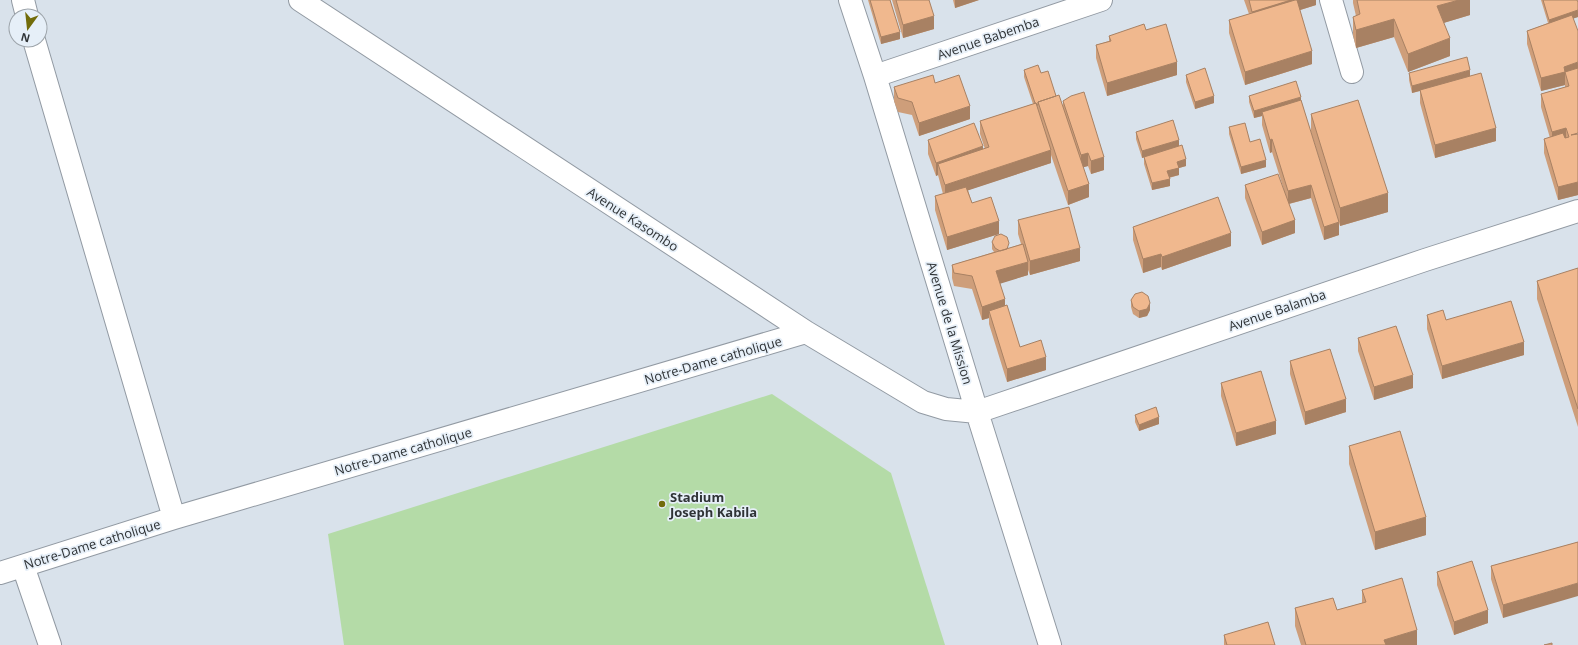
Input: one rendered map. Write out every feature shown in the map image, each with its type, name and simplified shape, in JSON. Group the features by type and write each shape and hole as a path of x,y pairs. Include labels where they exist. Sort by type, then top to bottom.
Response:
{"street":[{"name":"Avenue Kasombo","path":"300,0 806,332 923,402 946,409 977,412"},
{"name":"Avenue de la Mission","path":"850,0 875,76 977,412 1050,645"},
{"name":"Avenue Babemba","path":"875,76 1101,0"},
{"path":"1332,0 1352,72"},
{"path":"36,48 174,518"},
{"name":"Avenue Balamba","path":"977,412 1410,265 1578,211"},
{"name":"Notre-Dame catholique","path":"0,573 174,518 806,332"},
{"path":"23,566 50,645"}],"green space":[{"name":"Stadium Joseph Kabila","path":"772,394 891,473 945,645 344,645 328,534"}],"building":[{"path":"870,0 890,0 900,32 881,37"},
{"path":"896,0 929,0 934,16 903,25"},
{"path":"1249,0 1291,0 1252,12"},
{"path":"1297,0 1312,51 1245,72 1229,20"},
{"path":"1357,0 1459,0 1437,6 1450,38 1408,54 1394,19 1356,30 1353,17 1360,14"},
{"path":"1543,0 1577,0 1578,10 1549,20"},
{"path":"1572,15 1578,31 1578,62 1564,67 1565,72 1541,78 1527,31"},
{"path":"1144,24 1146,30 1166,24 1177,62 1107,83 1096,45 1111,41 1109,36"},
{"path":"1467,57 1470,70 1412,86 1409,73"},
{"path":"1038,65 1041,73 1048,71 1056,96 1038,102 1037,105 1024,70"},
{"path":"1205,68 1214,96 1195,102 1186,75"},
{"path":"1578,68 1578,133 1571,135 1578,134 1578,182 1558,187 1544,139 1563,133 1565,138 1569,137 1566,128 1552,132 1541,94 1569,86 1565,72"},
{"path":"1481,73 1496,128 1435,145 1420,90"},
{"path":"933,75 935,83 959,75 970,106 919,123 912,102 898,98 894,87"},
{"path":"1296,81 1301,97 1254,111 1249,96"},
{"path":"1084,92 1104,157 1091,161 1088,153 1081,155 1063,101 1071,96"},
{"path":"1059,95 1089,184 1068,191 1038,102"},
{"path":"1301,100 1339,222 1324,227 1311,185 1288,191 1262,112"},
{"path":"1358,100 1388,193 1340,208 1311,114"},
{"path":"1036,103 1051,150 945,185 938,164 989,147 980,121"},
{"path":"1173,120 1179,140 1142,151 1136,132"},
{"path":"974,123 983,146 936,163 928,140"},
{"path":"1245,123 1250,142 1260,139 1266,160 1241,167 1229,127"},
{"path":"1182,145 1186,159 1177,162 1179,168 1167,171 1170,179 1152,183 1144,157"},
{"path":"1278,174 1295,220 1262,232 1245,185"},
{"path":"966,187 972,203 991,197 999,221 947,237 935,196"},
{"path":"1218,197 1231,233 1162,257 1161,254 1143,259 1133,227"},
{"path":"1069,207 1080,248 1030,261 1018,220"},
{"path":"1001,234 1007,237 1009,243 1007,249 1000,251 995,248 992,242 995,236"},
{"path":"1023,244 1028,262 996,271 1005,299 982,307 972,276 954,273 952,265"},
{"path":"1578,268 1578,409 1537,281"},
{"path":"1142,292 1148,296 1150,303 1147,309 1139,311 1133,307 1131,300 1135,294"},
{"path":"1511,301 1524,342 1442,366 1427,315 1443,310 1446,320"},
{"path":"1007,305 1020,347 1041,340 1046,357 1007,369 989,311"},
{"path":"1396,326 1413,375 1374,387 1358,338"},
{"path":"1330,349 1346,399 1305,412 1290,361"},
{"path":"1261,371 1276,421 1236,433 1221,383"},
{"path":"1156,407 1159,417 1139,425 1135,415"},
{"path":"1400,431 1426,517 1375,532 1349,446"},
{"path":"1578,542 1578,583 1503,605 1491,566"},
{"path":"1472,561 1488,610 1454,622 1437,572"},
{"path":"1402,578 1417,630 1384,640 1386,645 1306,645 1295,608 1333,598 1337,610 1366,602 1362,590"},
{"path":"1268,622 1275,645 1227,645 1224,635"}],"place":[{"name":"Stadium Joseph Kabila","path":"662,504"}]}
